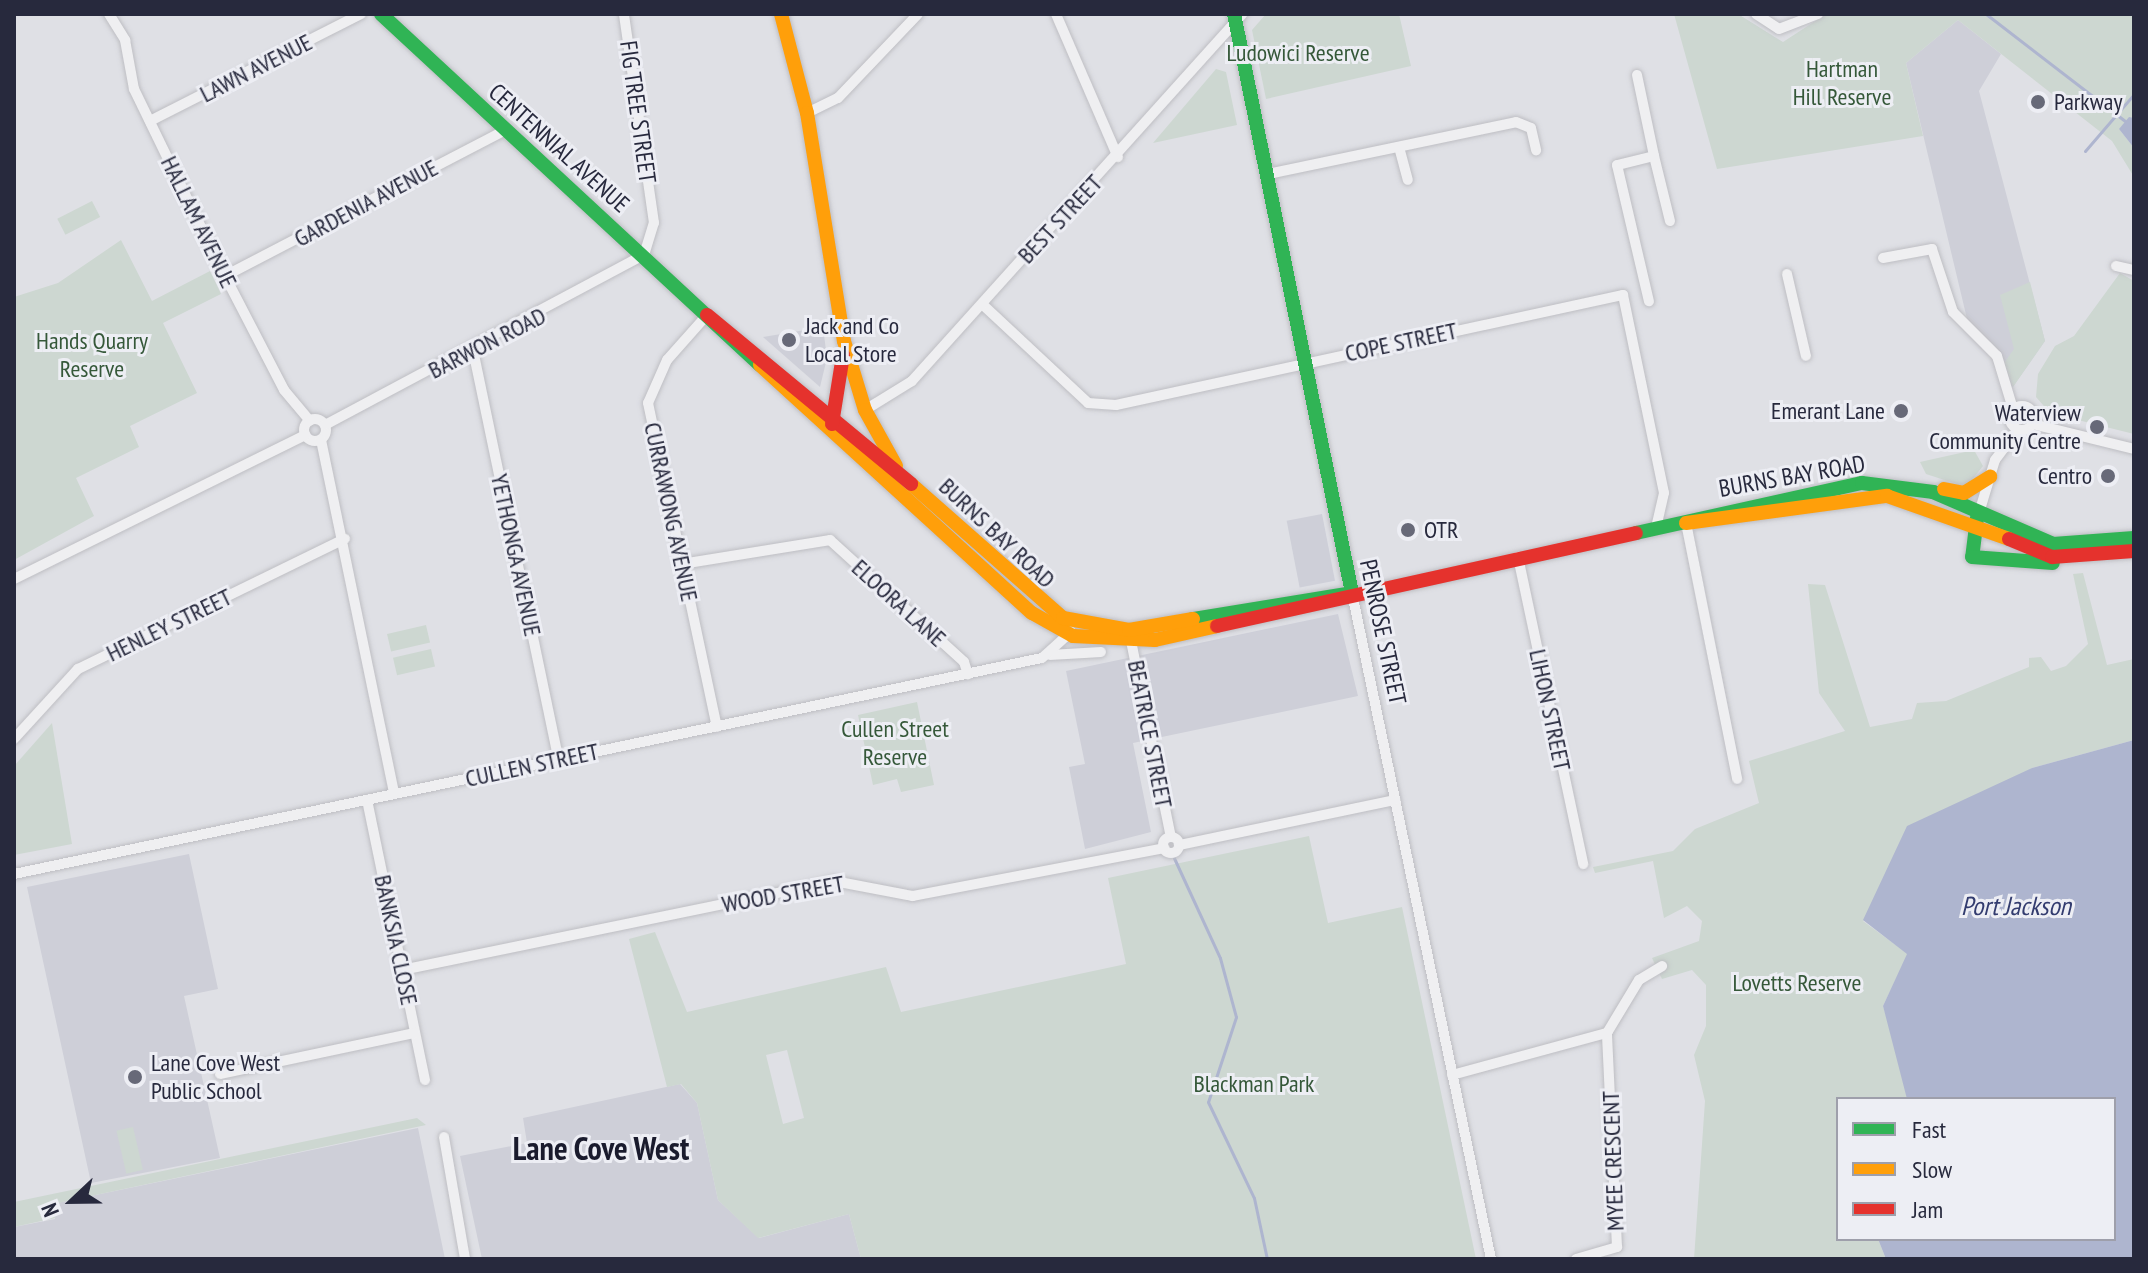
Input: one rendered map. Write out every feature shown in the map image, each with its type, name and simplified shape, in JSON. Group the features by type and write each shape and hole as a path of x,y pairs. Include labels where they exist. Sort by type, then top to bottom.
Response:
{"main road":[{"name":"CENTENNIAL AVENUE","path":"381,14 644,255 834,436 898,482"},
{"name":"BURNS BAY ROAD","path":"781,14 807,113 844,341 865,410 898,482 1073,629 1130,636 1339,603 1352,593 1686,523 1842,486 1904,484 2070,560 2134,551"},
{"name":"PENROSE STREET","path":"1237,18 1352,593"},
{"name":"CENTENNIAL AVENUE","path":"707,315 831,413 898,482"},
{"name":"BURNS BAY ROAD","path":"834,436 831,413 841,389 844,341"},
{"path":"1904,484 1960,494 1990,477"},
{"name":"BURNS BAY ROAD","path":"1686,523 1701,526 1867,495 1919,502 2053,544 2134,538"},
{"path":"1977,519 1968,552 1983,563 2070,560"}],"street":[{"name":"HALLAM AVENUE","path":"109,14 125,40 134,89 225,276 284,390 310,421"},
{"name":"LAWN AVENUE","path":"150,121 361,14"},
{"name":"FIG TREE STREET","path":"624,14 654,223 644,255"},
{"path":"807,113 838,98 918,14"},
{"path":"1056,14 1118,157"},
{"path":"1756,14 1779,29 1818,14"},
{"name":"BEST STREET","path":"865,410 912,381 1118,157 1237,18"},
{"path":"1637,75 1670,221"},
{"path":"1268,174 1516,122 1531,128 1536,150"},
{"name":"GARDENIA AVENUE","path":"225,276 506,130"},
{"path":"1399,147 1408,180"},
{"path":"1649,301 1617,165 1654,156"},
{"path":"1883,258 1932,249 1953,312 1997,356 2013,409 2009,420 2018,430"},
{"name":"BARWON ROAD","path":"325,425 473,350 644,255"},
{"path":"2116,266 2134,270"},
{"path":"1787,274 1806,356"},
{"name":"COPE STREET","path":"982,304 1088,403 1116,405 1623,295 1664,493 1656,529"},
{"name":"CURRAWONG AVENUE","path":"707,315 667,360 648,403 717,727"},
{"name":"YETHONGA AVENUE","path":"473,350 559,760"},
{"path":"2013,409 2029,408 2033,424"},
{"path":"305,435 310,421 325,425 321,440 345,539 394,794"},
{"path":"1977,519 1990,477 2018,430 2033,424 2134,449"},
{"path":"14,579 305,435 321,440"},
{"path":"1686,523 1737,779"},
{"name":"HENLEY STREET","path":"14,739 78,669 345,539"},
{"name":"ELOORA LANE","path":"682,564 822,539 964,662 968,674"},
{"name":"LIHON STREET","path":"1518,557 1583,864"},
{"name":"PENROSE STREET","path":"1352,593 1491,1259"},
{"path":"1050,655 1073,629"},
{"name":"BEATRICE STREET","path":"1130,636 1175,841"},
{"name":"CULLEN STREET","path":"14,874 1050,655 1101,652"},
{"name":"BANKSIA CLOSE","path":"367,800 425,1080"},
{"path":"1175,841 1395,800"},
{"name":"WOOD STREET","path":"402,970 834,881 913,896 1164,848 1175,841"},
{"path":"1452,1075 1607,1033 1639,980 1662,966"},
{"path":"220,1074 415,1033"},
{"name":"MYEE CRESCENT","path":"1576,1259 1617,1247 1607,1033"},
{"path":"444,1137 465,1259"}],"shaded area":[{"path":"1958,20 2001,54 1979,91 2045,341 2012,388 2002,356 1968,323 1906,63"},
{"path":"823,327 827,358 820,387 763,337"},
{"path":"1322,514 1335,581 1300,588 1287,521"},
{"path":"1338,614 1358,696 1133,743 1151,832 1085,849 1069,767 1085,764 1066,671"},
{"name":"Lane Cove West Public School","path":"189,854 218,989 184,996 220,1158 91,1183 27,887"},
{"path":"680,1084 697,1103 718,1200 759,1238 849,1214 861,1259 482,1259 460,1156 527,1143 523,1118"},
{"path":"418,1128 445,1259 14,1259 14,1227 55,1219 52,1204"}],"green space":[{"name":"Ludowici Reserve","path":"1266,14 1399,14 1411,66 1266,99 1252,30"},
{"name":"Hartman Hill Reserve","path":"1674,14 1738,14 1783,42 1826,14 2134,14 2134,118 2119,129 2134,148 2134,177 2112,141 1958,20 1906,63 1923,136 1717,169"},
{"path":"1216,69 1226,72 1237,125 1153,143"},
{"path":"92,201 100,217 65,235 57,219"},
{"name":"Hands Quarry Reserve","path":"121,240 152,301 210,271 221,294 163,323 197,393 130,426 139,447 76,478 94,516 14,560 14,297 58,283"},
{"path":"2120,273 2134,281 2134,434 2050,413 2036,397 2038,374 2055,346 2074,336"},
{"path":"2030,282 2045,341 2013,387 2004,363 2014,349 2000,295"},
{"path":"1974,450 1983,466 1966,487 1926,474 1920,462"},
{"name":"Lovetts Reserve","path":"2083,573 2107,665 2134,659 2134,740 2032,768 1863,921 1908,954 1883,1006 1910,1092 1908,1097 1836,1097 1836,1241 1879,1241 1886,1259 1694,1259 1705,1101 1694,1055 1706,1026 1706,985 1692,970 1662,979 1652,958 1699,941 1702,921 1687,906 1664,918 1653,861 1595,873 1593,867 1673,851 1695,829 1759,803 1749,761 1845,731 1819,693 1808,584 1825,585 1870,727 1912,719 1917,703 1946,701 2029,667 2029,658 2041,657 2051,671 2066,666 2088,644 2073,574"},
{"path":"426,625 430,643 391,652 387,634"},
{"path":"431,649 435,667 397,675 393,658"},
{"name":"Cullen Street Reserve","path":"917,702 934,785 901,792 897,779 873,785 858,715"},
{"path":"52,723 72,844 14,855 15,765"},
{"name":"Blackman Park","path":"1309,836 1328,923 1402,907 1476,1259 861,1259 849,1214 758,1238 718,1200 697,1103 681,1084 667,1087 629,939 655,932 687,1012 886,967 901,1012 1126,964 1108,878","holes":["787,1050 804,1118 783,1124 766,1055"]},
{"path":"417,1118 426,1125 53,1204 55,1218 14,1227 14,1202"},
{"path":"133,1127 143,1170 126,1174 116,1131"}],"water":[{"path":"2129,117 2134,118 2134,148 2119,129"},
{"name":"Port Jackson","path":"2134,740 2134,1259 1886,1259 1879,1241 2116,1241 2116,1097 1906,1097 1883,1006 1907,954 1863,920 1907,826 2032,768"}],"waterway":[{"path":"1986,14 2125,121"},
{"path":"2085,151 2134,94"},
{"path":"1174,858 1220,958 1236,1017 1208,1102 1254,1198 1267,1259"}],"traffic: fast":[{"path":"381,14 760,365"},
{"path":"1234,14 1352,593"},
{"path":"1636,533 1862,483 1933,492 2053,544 2134,538"},
{"path":"1977,518 1972,557 2053,563"},
{"path":"1193,619 1352,593"}],"traffic: slow":[{"path":"781,14 807,113 844,341 865,410 896,466"},
{"path":"760,365 1032,613 1073,636 1155,640 1217,626"},
{"path":"1944,489 1964,493 1990,477"},
{"path":"911,484 1063,618 1129,630 1193,619"},
{"path":"1686,523 1887,496 2009,539"}],"traffic: jam":[{"path":"707,315 911,484"},
{"path":"832,424 843,355"},
{"path":"1217,626 1636,533"},
{"path":"2009,539 2052,557 2134,551"}],"place":[{"name":"Parkway","path":"2038,102"},
{"name":"Jack and Co Local Store","path":"789,340"},
{"name":"Emerant Lane","path":"1901,411"},
{"name":"Waterview Community Centre","path":"2097,427"},
{"name":"Centro","path":"2108,476"},
{"name":"OTR","path":"1408,530"},
{"name":"Lane Cove West Public School","path":"135,1077"}],"district":[{"name":"Lane Cove West","path":"601,1148"}]}
